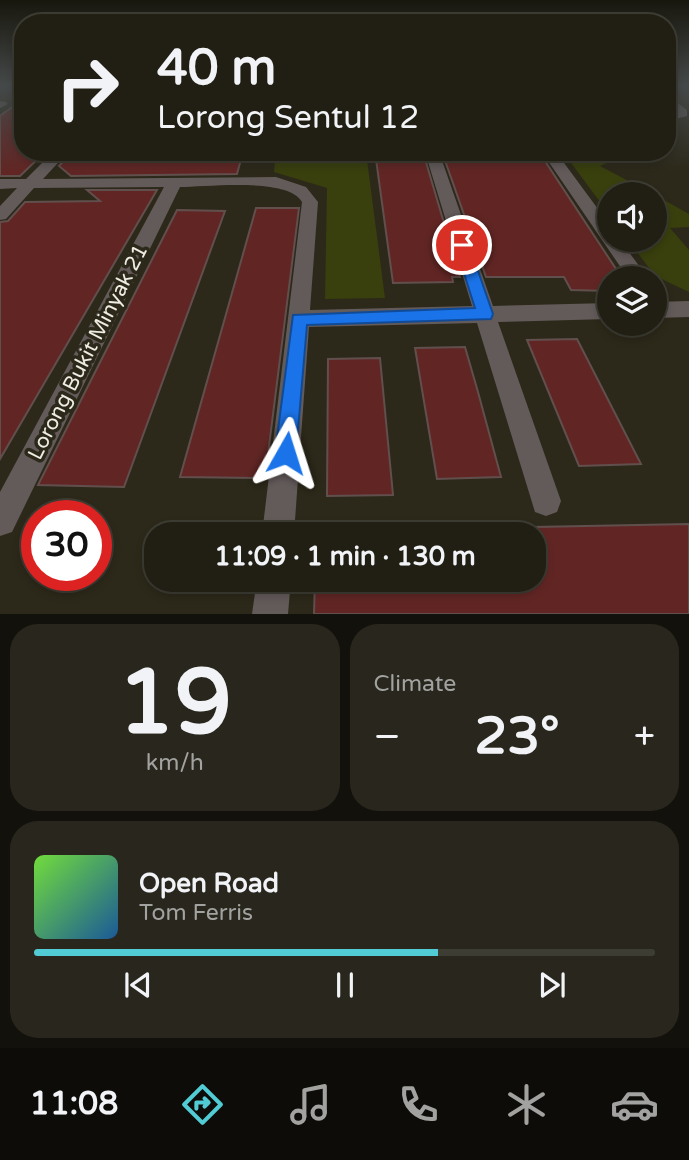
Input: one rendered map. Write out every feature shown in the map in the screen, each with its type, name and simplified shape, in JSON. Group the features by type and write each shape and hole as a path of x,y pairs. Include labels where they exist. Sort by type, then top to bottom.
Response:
{"street":[{"path":"0,215 52,161"},
{"path":"435,161 546,500"},
{"path":"555,161 597,220"},
{"path":"0,184 276,182 292,185 306,192 310,202 279,522"},
{"name":"Lorong Bukit Minyak 21","path":"1,521 174,183"},
{"path":"667,308 689,309"},
{"path":"299,319 597,312"},
{"path":"270,614 273,592"}],"green space":[{"path":"275,161 367,161 385,298 325,299 327,188 274,172"},
{"path":"570,161 611,161 600,166 630,182 597,182 597,198"},
{"path":"667,202 689,214 689,227 670,228 689,250 689,292 667,282 667,266 648,266 637,252 667,252"}],"building":[{"path":"14,114 14,161 36,161 20,176 0,176 0,116"},
{"path":"63,161 241,161 237,174 71,176 59,166"},
{"path":"376,161 426,161 460,277 452,277 453,282 393,283"},
{"path":"445,161 545,161 597,240 597,252 605,252 614,266 597,266 597,291 571,290 564,277 486,277"},
{"path":"87,190 157,190 0,459 0,222 8,221 25,202 100,201"},
{"path":"256,208 299,208 265,478 180,477"},
{"path":"177,210 225,211 124,487 38,485"},
{"path":"577,339 641,464 579,466 527,340"},
{"path":"465,347 501,477 437,479 415,348"},
{"path":"380,358 393,495 327,496 328,359"},
{"path":"689,524 689,614 314,614 315,592 546,592 546,527"}],"route":[{"path":"286,453 299,319 485,314 462,245"}]}
